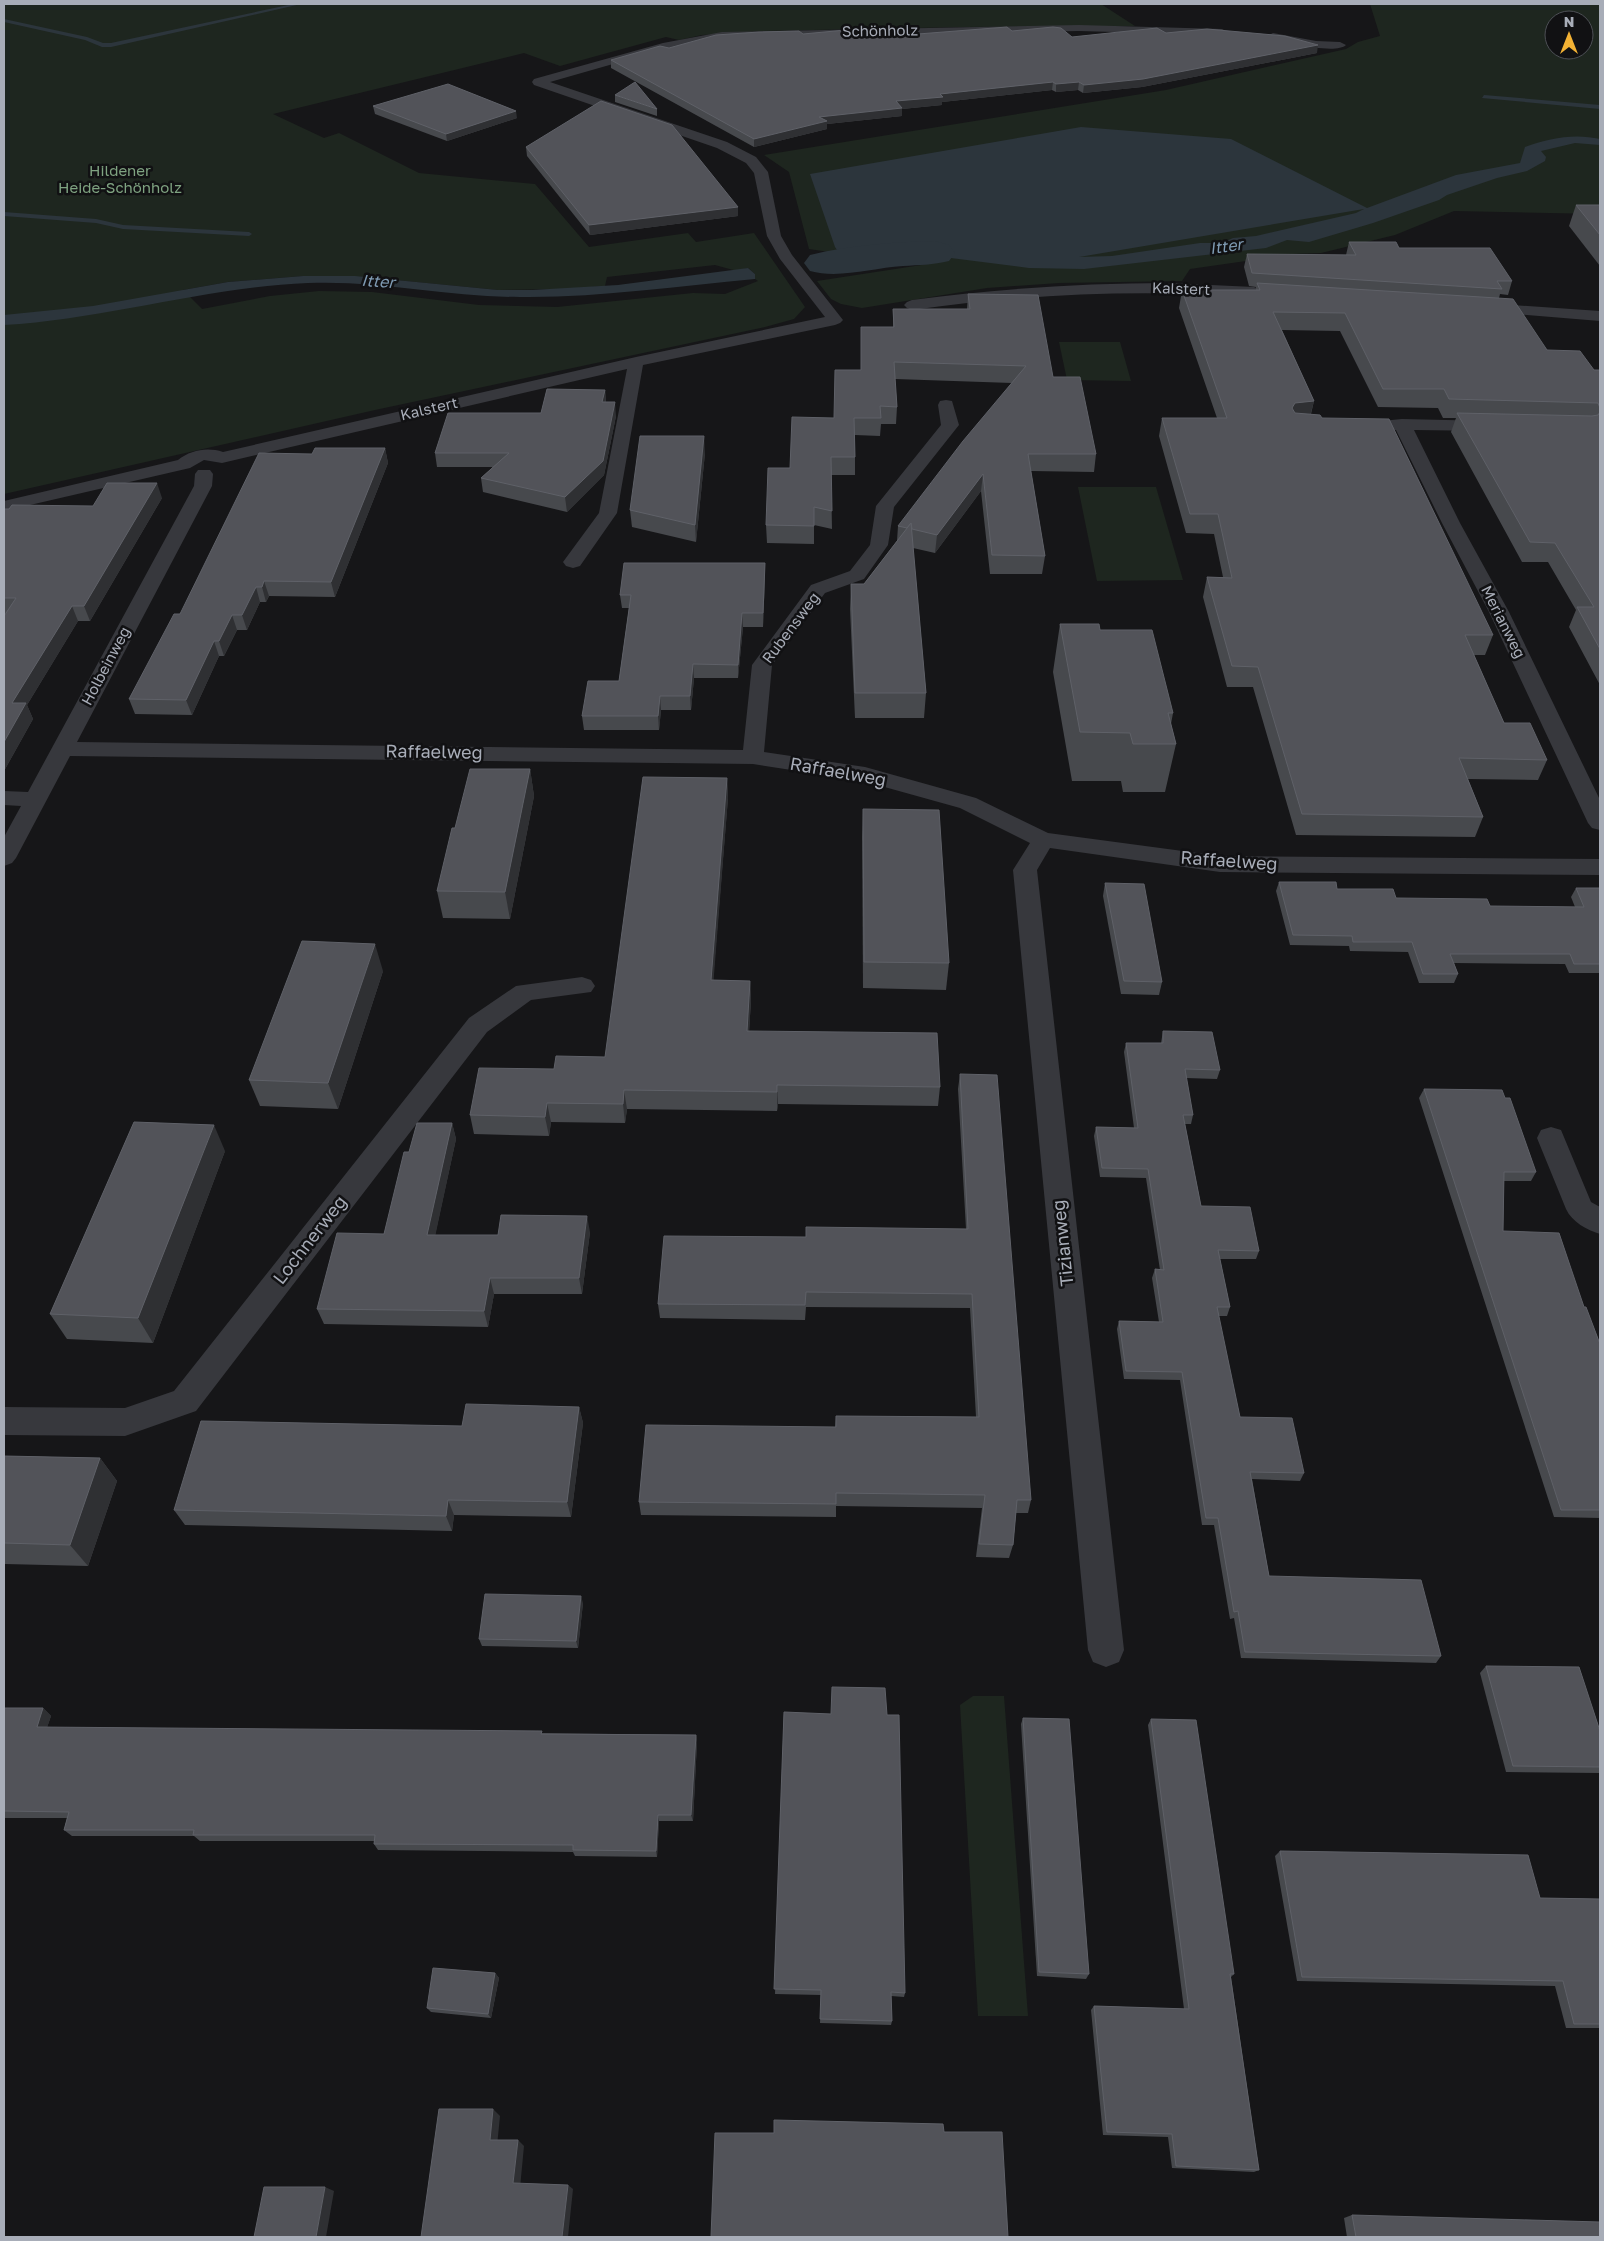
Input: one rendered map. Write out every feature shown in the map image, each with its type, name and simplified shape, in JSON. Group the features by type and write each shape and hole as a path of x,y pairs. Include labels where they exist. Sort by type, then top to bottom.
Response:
{"street":[{"name":"Schönholz","path":"835,320 785,256 774,236 761,172 751,160 722,145 538,82 668,45 722,34 1070,28 1232,33"},
{"path":"1260,35 1340,45"},
{"name":"Kalstert","path":"912,305 972,296 1070,288 1153,287 1266,293"},
{"path":"1468,307 1600,316"},
{"name":"Kalstert","path":"4,506 184,464 202,455 214,455 222,458 636,362 835,320"},
{"path":"573,562 608,513 636,362"},
{"name":"Rubensweg","path":"753,757 762,665 818,589 857,575 879,545 884,506 950,425 946,405"},
{"name":"Merianweg","path":"1402,424 1451,523 1499,612 1600,823"},
{"path":"1374,425 1507,426"},
{"path":"184,464 184,470 191,474 204,474 217,470 224,465 222,458"},
{"name":"Holbeinweg","path":"4,858 203,486 204,474"},
{"name":"Raffaelweg","path":"62,749 753,757 875,776 968,803 1043,840 1220,864 1600,867"},
{"path":"4,798 35,799"},
{"name":"Tizianweg","path":"1043,840 1025,870 1106,1650"},
{"name":"Lochnerweg","path":"4,1422 125,1422 184,1401 478,1025 525,992 582,986"},
{"path":"1550,1138 1580,1209 1600,1222"}],"green space":[{"name":"Hildener Heide-Schönholz","path":"4,4 1101,4 1135,26 764,31 702,35 679,40 666,37 560,66 524,53 273,114 324,138 339,133 419,173 535,184 589,247 688,233 696,242 754,233 805,307 794,319 765,327 375,410 4,494","holes":["715,265 737,271 748,268 755,274 755,279 758,281 725,294 693,293 557,307 479,305 372,292 319,291 270,296 202,309 183,290 228,282 303,276 364,277 498,290 566,289 605,286 607,277"]},
{"path":"1370,4 1600,4 1600,214 1454,211 1395,235 1321,253 1294,254 1190,269 1182,281 1059,283 987,288 862,308 841,304 831,299 817,281 928,264 960,250 842,258 836,253 809,249 789,172 764,155 1166,90 1346,49 1358,42 1380,36"},
{"path":"1059,342 1120,342 1131,381 1067,380"},
{"path":"1078,487 1156,487 1183,580 1097,581"},
{"path":"973,1696 1004,1696 1028,2016 978,2016 960,1705"}],"water":[{"path":"1081,127 1231,139 1367,208 1456,175 1520,163 1525,147 1534,144 1553,139 1581,136 1600,139 1600,145 1575,143 1541,151 1546,157 1545,161 1527,171 1497,178 1373,223 1309,242 1287,240 1266,248 1084,269 1029,268 935,256 872,260 836,266 830,259 842,257 835,247 810,174","holes":["1364,209 1356,213 1256,236 1233,238 1222,243 1200,243 1112,256 1079,257"]},
{"path":"748,268 755,274 755,279 608,294 549,297 493,296 362,284 308,283 232,290 42,322 4,325 4,315 93,306 228,282 303,276 355,276 498,290 532,290 618,285"}],"building":[{"path":"1007,27 1012,31 1061,28 1072,37 1157,28 1166,33 1207,29 1285,36 1318,45 1143,79 1084,85 1079,82 1056,84 1053,82 940,94 943,97 896,101 902,108 819,117 827,121 754,139 611,60 660,46 669,48 716,35 799,31 803,34 846,30 850,34 873,31 880,37"},
{"path":"635,82 657,109 615,95"},
{"path":"448,84 516,111 446,134 373,106"},
{"path":"601,101 672,125 738,207 589,225 526,147"},
{"path":"1576,205 1600,205 1600,235"},
{"path":"1349,242 1396,242 1399,248 1490,248 1512,281 1497,281 1502,289 1252,273 1247,254 1356,255"},
{"path":"1257,283 1513,299 1547,350 1580,351 1594,370 1600,370 1600,408 1598,403 1449,399 1444,389 1383,389 1345,313 1273,312 1314,401 1295,403 1292,408 1295,413 1320,415 1322,418 1389,419 1493,635 1465,635 1504,723 1530,723 1547,760 1459,758 1483,817 1302,814 1258,667 1232,666 1207,577 1232,578 1218,514 1190,514 1162,418 1227,418 1182,290 1260,290"},
{"path":"968,294 1038,295 1053,377 1080,377 1096,454 1028,454 1045,556 992,555 983,474 937,535 912,529 911,523 907,528 898,526 963,441 1026,366 894,362 897,407 880,406 881,418 854,418 855,457 831,457 832,511 814,507 814,526 766,525 768,468 790,468 792,417 834,418 835,370 861,370 861,327 894,327 893,309 970,309"},
{"path":"547,389 605,390 602,402 615,402 603,461 565,497 481,478 509,453 435,453 448,413 541,413"},
{"path":"1600,412 1600,649 1577,607 1594,607 1555,543 1530,542 1457,413 1592,416 1598,415"},
{"path":"640,436 704,436 695,525 630,510"},
{"path":"315,448 385,448 331,582 264,581 262,587 256,587 242,615 232,615 219,641 214,641 186,700 129,699 174,614 180,614 259,453 312,454"},
{"path":"107,483 157,483 84,606 72,606 12,703 26,703 4,742 4,616 16,598 4,598 4,509 9,509 12,505 93,506"},
{"path":"911,523 926,693 855,693 851,584 864,584"},
{"path":"624,563 765,563 763,613 742,613 738,665 693,664 690,696 660,696 658,716 582,716 588,681 619,681 631,595 620,595"},
{"path":"1060,624 1099,624 1100,630 1152,630 1173,713 1168,713 1176,744 1133,744 1130,733 1080,732"},
{"path":"470,769 530,769 505,892 437,891 452,828 455,828"},
{"path":"643,777 727,778 711,980 750,981 747,1031 937,1033 940,1087 777,1085 777,1092 624,1090 623,1104 547,1103 545,1117 470,1115 479,1068 554,1069 556,1056 605,1057"},
{"path":"863,809 939,810 949,963 864,962"},
{"path":"1279,882 1336,882 1337,889 1393,889 1396,898 1487,899 1490,906 1584,907 1576,888 1600,888 1600,964 1574,964 1570,954 1450,954 1458,974 1423,974 1412,942 1353,942 1352,936 1293,935"},
{"path":"1105,883 1144,884 1162,982 1124,981"},
{"path":"302,941 375,944 328,1083 249,1080"},
{"path":"1163,1031 1212,1032 1220,1070 1185,1069 1193,1115 1183,1115 1201,1206 1250,1207 1259,1251 1218,1250 1230,1307 1217,1307 1240,1417 1292,1418 1304,1473 1250,1472 1269,1576 1421,1580 1441,1656 1245,1652 1238,1611 1234,1612 1218,1518 1206,1518 1182,1372 1126,1371 1119,1321 1163,1322 1155,1269 1164,1270 1148,1169 1102,1168 1096,1127 1138,1128 1126,1043 1163,1043"},
{"path":"960,1074 997,1075 1031,1500 1017,1500 1013,1545 979,1544 985,1495 836,1493 836,1504 639,1502 646,1425 836,1427 836,1416 979,1417 972,1294 806,1292 805,1305 658,1304 664,1236 806,1237 806,1227 968,1229"},
{"path":"1424,1089 1502,1090 1505,1098 1510,1098 1536,1172 1504,1172 1503,1231 1559,1233 1584,1307 1586,1307 1600,1344 1600,1510 1561,1510"},
{"path":"134,1122 214,1125 138,1318 50,1314"},
{"path":"417,1123 452,1123 427,1235 498,1235 501,1215 587,1216 579,1278 490,1278 484,1311 317,1309 337,1233 384,1234 404,1152 409,1152"},
{"path":"466,1404 579,1407 567,1502 448,1500 446,1516 174,1510 201,1421 462,1426"},
{"path":"4,1456 100,1458 70,1545 4,1543"},
{"path":"485,1594 581,1596 576,1641 479,1639"},
{"path":"1486,1666 1579,1667 1600,1731 1600,1767 1513,1766"},
{"path":"832,1687 885,1688 887,1715 899,1715 905,1993 891,1992 892,2021 820,2019 821,1990 774,1989 784,1712 831,1714"},
{"path":"4,1708 43,1708 37,1727 542,1731 541,1734 696,1735 691,1815 658,1815 656,1851 573,1850 573,1845 374,1844 375,1835 193,1835 194,1830 64,1830 69,1812 4,1811"},
{"path":"1023,1718 1069,1719 1089,1974 1039,1972"},
{"path":"1151,1719 1196,1720 1234,1974 1230,1974 1259,2170 1176,2166 1172,2134 1107,2132 1094,2006 1189,2009"},
{"path":"1280,1851 1528,1855 1540,1898 1600,1899 1600,2024 1574,2024 1563,1981 1302,1977"},
{"path":"433,1968 495,1973 488,2014 427,2008"},
{"path":"439,2109 493,2109 490,2140 518,2140 513,2183 568,2185 562,2237 421,2237"},
{"path":"774,2120 943,2124 944,2132 1002,2132 1008,2237 711,2237 715,2133 774,2133"},
{"path":"264,2187 325,2187 316,2237 254,2237"},
{"path":"1352,2215 1600,2222 1600,2237 1356,2237"}],"waterway":[{"path":"4,21 87,39 102,45 111,45 299,4"},
{"path":"1484,97 1600,107"},
{"path":"4,214 96,221 123,227 249,234"},
{"name":"Itter","path":"824,263 903,254 935,253"}]}
